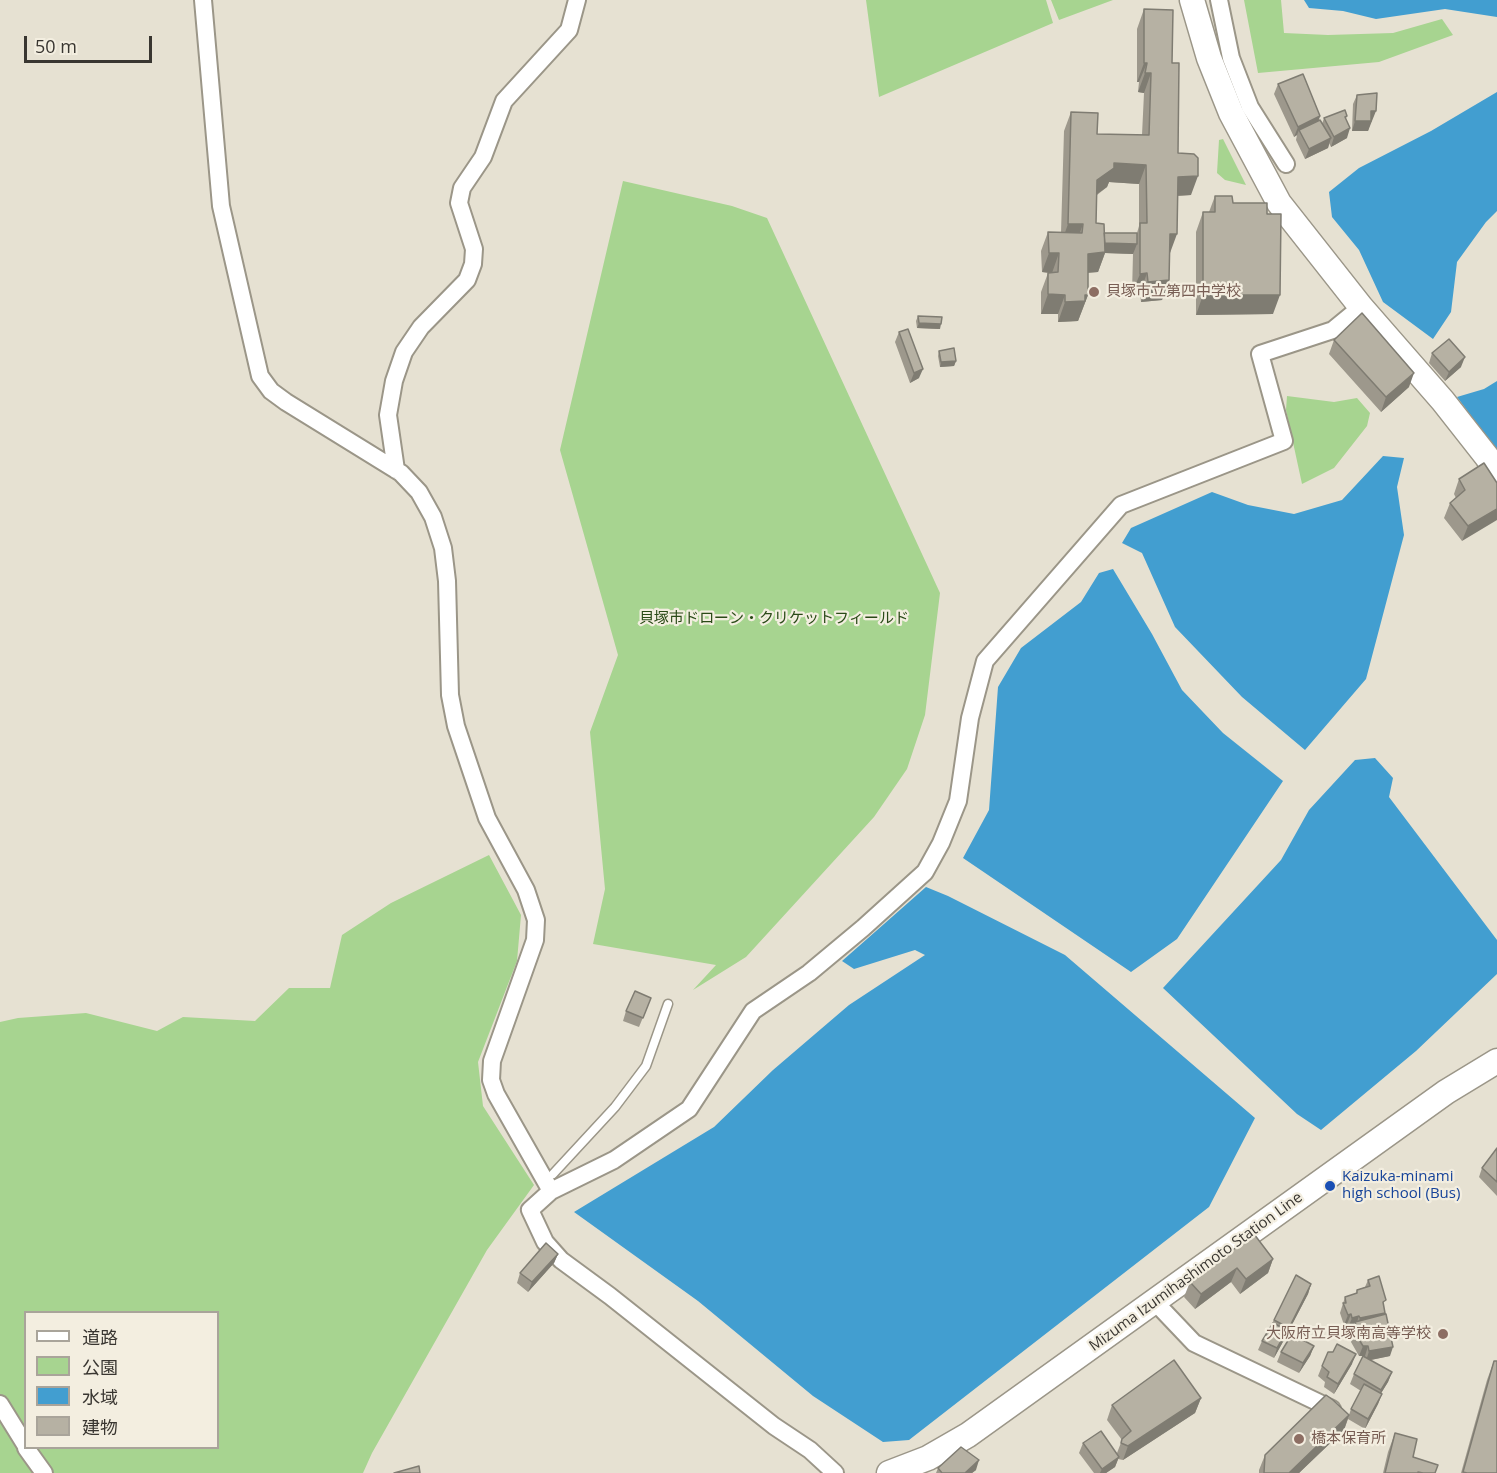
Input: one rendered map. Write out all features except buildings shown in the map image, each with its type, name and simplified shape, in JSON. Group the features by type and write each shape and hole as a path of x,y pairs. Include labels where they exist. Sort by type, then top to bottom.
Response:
{"main road":[{"path":"1192,0 1209,58 1238,104 1280,203 1361,307 1443,401 1487,457 1497,474"},
{"name":"Mizuma Izumihashimoto Station Line","path":"889,1473 917,1468 968,1435 1429,1104 1497,1061"}],"street":[{"path":"202,0 221,206 260,376 271,391 286,402 396,470 419,492 433,517 444,548 450,695 456,726 488,818 526,890 536,920 535,940 492,1061 490,1080 496,1094 552,1183"},
{"path":"396,470 388,415 394,381 404,352 421,327 467,280 473,264 474,249 459,203 462,188 483,157 504,101 569,30 577,0"},
{"path":"1219,0 1232,58 1238,104 1286,164"},
{"path":"834,1473 810,1450 774,1426 561,1260 545,1242 530,1210 552,1183 614,1160 689,1109 753,1011 809,973 925,872 941,843 958,801 970,718 985,661 1121,505 1284,441 1260,354 1333,330 1361,307"},
{"path":"1155,1302 1194,1343 1332,1409"},
{"path":"0,1404 24,1444"},
{"path":"27,1449 44,1473"}],"lane":[{"path":"552,1183 646,1066 668,1004"}],"green space":[{"path":"866,0 1046,0 1053,23 879,97"},
{"path":"1051,0 1113,0 1059,20"},
{"path":"1244,0 1281,0 1284,33 1328,35 1393,33 1442,19 1453,35 1379,62 1258,73"},
{"path":"1223,139 1246,185 1225,180 1217,173 1219,140"},
{"name":"貝塚市ドローン・クリケットフィールド","path":"623,181 732,206 767,218 940,593 925,715 907,769 874,817 746,957 693,990 716,965 593,944 605,889 590,732 618,655 560,450"},
{"path":"1287,396 1334,402 1357,398 1370,413 1367,426 1334,468 1302,484 1286,410"},
{"path":"489,855 521,915 517,961 478,1062 483,1106 534,1185 487,1250 372,1453 363,1473 0,1473 0,1022 18,1018 86,1013 157,1031 183,1017 255,1021 289,988 330,988 342,935 391,903"}],"water":[{"path":"1304,0 1497,0 1497,17 1445,9 1376,19 1343,11 1309,8"},
{"path":"1497,92 1497,211 1486,222 1457,262 1451,312 1433,339 1383,302 1359,250 1332,217 1329,192 1359,168 1431,131"},
{"path":"1497,381 1497,451 1457,397 1484,389"},
{"path":"1383,456 1404,458 1397,487 1404,535 1366,679 1305,750 1242,697 1175,627 1142,553 1122,543 1131,528 1212,492 1248,505 1294,514 1342,500"},
{"path":"1113,569 1182,690 1223,733 1283,781 1177,939 1131,972 963,858 989,810 998,687 1021,648 1081,602 1099,573"},
{"path":"1375,758 1393,778 1389,797 1497,940 1497,974 1416,1051 1321,1130 1297,1114 1163,988 1281,860 1309,810 1355,760"},
{"path":"926,887 1065,955 1255,1118 1209,1207 909,1440 883,1442 813,1396 698,1301 574,1212 714,1127 773,1070 849,1005 925,955 915,950 854,969 842,961"}],"place":[{"name":"貝塚市立第四中学校","path":"1094,292"},
{"name":"Kaizuka-minami high school (Bus)","path":"1330,1186"},
{"name":"大阪府立貝塚南高等学校","path":"1443,1334"},
{"name":"橋本保育所","path":"1299,1439"}]}
